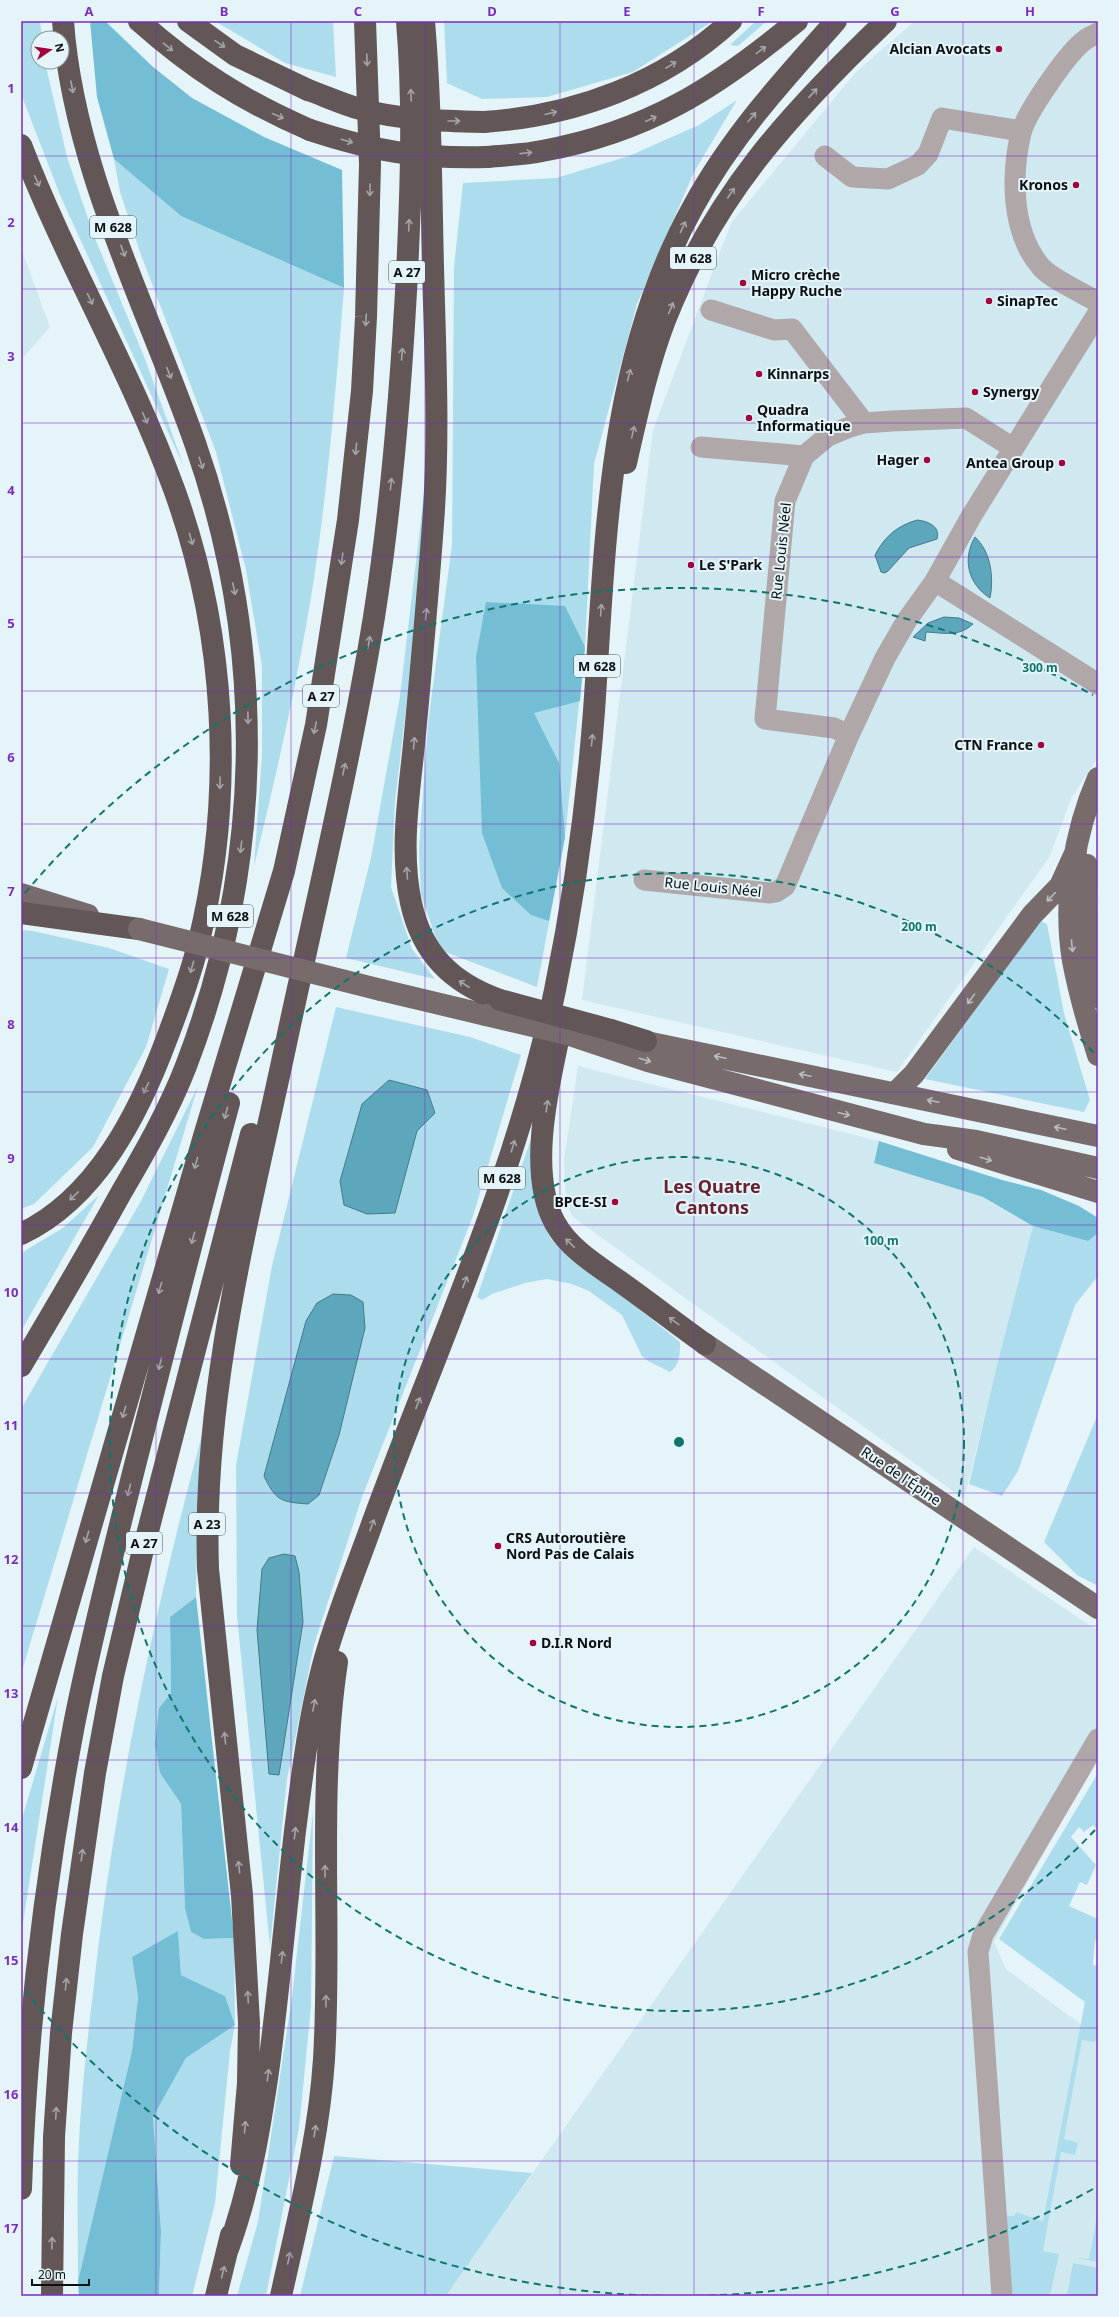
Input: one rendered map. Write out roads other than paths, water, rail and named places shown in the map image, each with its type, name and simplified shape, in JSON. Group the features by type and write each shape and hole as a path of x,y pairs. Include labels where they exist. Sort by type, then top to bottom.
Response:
{"highway":[{"name":"M 628","path":"21,1366 135,1168 164,1114 185,1068 215,976 229,920 238,873 245,810 248,748 243,643 226,549 196,445 100,190 72,91 64,46 63,21"},
{"path":"139,21 169,48 216,82 262,109 310,130 388,152 448,158 487,157 541,152 616,132 647,121 688,101 731,73 797,21"},
{"path":"188,21 235,55 308,90 360,109 391,116 447,121 484,122 546,114 614,93 673,64 731,21"},
{"name":"A 27","path":"21,2190 28,2069 40,1940 74,1723 98,1611 168,1334 280,904 284,871 316,725 330,638 348,520 362,391 366,317 370,164 364,21"},
{"name":"A 27","path":"52,2296 54,2137 61,2033 83,1847 113,1676 168,1447 336,808 373,618 387,523 399,405 412,147 407,21"},
{"path":"424,21 431,143 436,454 430,571 407,816 406,873 415,918 432,954 458,980 475,990 493,1007 610,1038 646,1041"},
{"name":"M 628","path":"359,1561 482,1234 529,1096 548,1026 568,927 589,779 612,470 625,389 639,337 671,252 694,205 720,162 746,124 836,21"},
{"name":"M 628","path":"605,552 647,374 665,321 689,266 709,228 746,171 795,112 886,21"},
{"path":"21,145 145,417 173,487 190,535 202,583 212,638 219,696 221,744 217,825 205,910 191,971 161,1053 130,1119 97,1171 77,1194 56,1213 21,1234"},
{"path":"589,779 588,875 585,913 581,940 552,1069 543,1137 543,1176 547,1204 554,1222 568,1241 705,1344"},
{"name":"A 23","path":"216,2296 228,2249 237,2198 248,2083 249,2023 242,1895 208,1569 207,1530 209,1486 220,1377 247,1222 336,808"},
{"path":"21,1768 204,1136 284,871"},
{"path":"21,912 139,929"},
{"path":"228,2249 240,2215 259,2137 274,2024 298,1812 314,1705 335,1625 359,1561"},
{"path":"280,2296 309,2165 321,2091 326,2022 325,1818 329,1723 342,1633 359,1561"}],"main road":[{"path":"1098,778 1086,809 1076,851 1070,894 1073,959 1080,992 1098,1055"},
{"path":"1098,794 1089,842 1086,905 1089,954 1098,997"},
{"path":"895,1093 914,1074 1032,915 1060,886 1076,851"},
{"path":"21,894 61,908 139,929 381,990 493,1007 567,1034 610,1038 786,1099 924,1134 976,1141 1098,1168"},
{"path":"646,1041 1098,1136"},
{"path":"924,1134 951,1147 1098,1192"},
{"name":"Rue de l'Épine","path":"705,1344 1098,1608"}],"street":[{"path":"1098,33 1084,41 1057,72 1021,131 1015,190 1018,216 1026,244 1041,268 1098,302"},
{"path":"824,156 852,177 888,179 918,165 928,154 942,118 1021,131"},
{"path":"711,310 774,330 792,329 864,424"},
{"name":"Rue Louis Néel","path":"644,880 770,893 781,889 787,881 849,735 885,658 907,620 935,582 1013,448 1098,313"},
{"name":"Rue Louis Néel","path":"849,735 834,728 765,719 785,501 804,456 828,436 864,424 966,418 1013,448"},
{"path":"701,447 804,456"},
{"path":"935,582 1098,684"},
{"path":"1002,2296 978,1952 984,1935 998,1908 1098,1739"}],"place":[{"name":"Alcian Avocats","path":"999,49"},
{"name":"Kronos","path":"1076,185"},
{"name":"Micro crèche Happy Ruche","path":"743,283"},
{"name":"SinapTec","path":"989,301"},
{"name":"Kinnarps","path":"759,374"},
{"name":"Synergy","path":"975,392"},
{"name":"Quadra Informatique","path":"749,418"},
{"name":"Hager","path":"927,460"},
{"name":"Antea Group","path":"1062,463"},
{"name":"Le S'Park","path":"691,565"},
{"name":"CTN France","path":"1041,745"},
{"name":"BPCE-SI","path":"615,1202"},
{"name":"CRS Autoroutière Nord Pas de Calais","path":"498,1546"},
{"name":"D.I.R Nord","path":"533,1643"}],"district":[{"name":"Les Quatre Cantons","path":"712,1197"}]}
